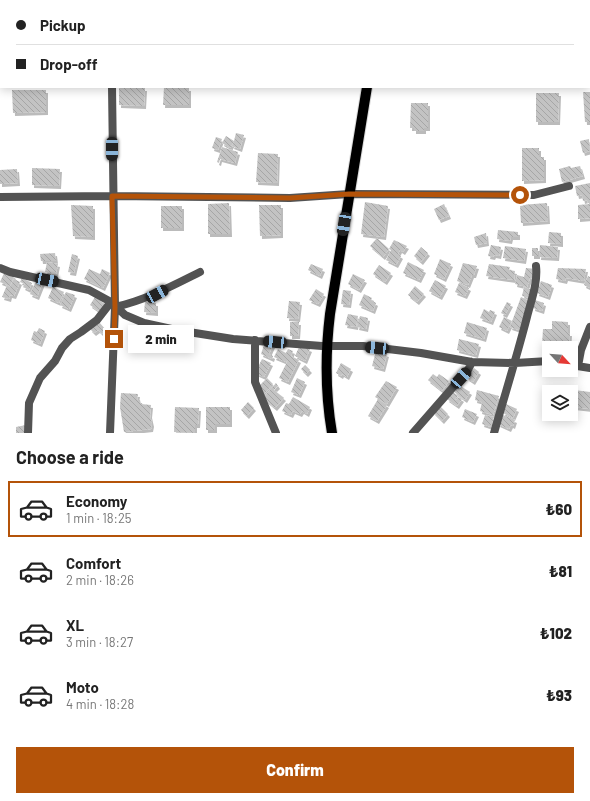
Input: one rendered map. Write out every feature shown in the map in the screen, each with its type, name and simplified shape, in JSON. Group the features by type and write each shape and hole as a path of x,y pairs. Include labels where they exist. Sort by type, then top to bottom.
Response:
{"main road":[{"path":"332,433 327,404 326,346 367,88"}],"street":[{"path":"110,433 113,305 112,88"},
{"path":"0,197 112,196 290,198 349,194 534,195 570,186"},
{"path":"494,433 515,363 537,276 536,266"},
{"path":"0,268 10,272 89,290 113,305 125,315 144,324 233,339 326,346 363,346 421,353 472,362 515,363 542,361"},
{"path":"28,433 29,403 40,378 55,361 62,348 70,339 81,332 113,305 130,304 157,294 200,272"},
{"path":"578,356 590,327"},
{"path":"255,340 255,382 276,433"},
{"path":"413,433 468,370 472,362"},
{"path":"578,366 590,368"}],"building":[{"path":"119,88 145,88 144,106 119,105"},
{"path":"164,88 189,88 189,105 163,105"},
{"path":"12,90 46,90 46,112 13,113"},
{"path":"583,92 590,92 590,122 585,122"},
{"path":"536,93 559,93 558,122 536,122"},
{"path":"411,103 428,103 428,128 424,128 424,131 414,131 414,128 410,128"},
{"path":"236,133 244,135 240,149 232,146"},
{"path":"226,136 234,141 230,148 222,143"},
{"path":"216,137 222,139 218,150 212,148"},
{"path":"589,139 590,151 583,153 580,141"},
{"path":"222,147 238,152 235,163 220,159 219,163 217,162"},
{"path":"522,148 539,148 539,157 544,157 544,180 522,181"},
{"path":"258,153 278,154 277,183 256,182"},
{"path":"570,166 571,168 580,166 583,176 562,182 559,169"},
{"path":"32,168 60,169 59,186 32,185"},
{"path":"17,169 18,183 0,184 0,170"},
{"path":"590,183 590,203 588,203 587,200 583,201 582,195 577,196 575,186"},
{"path":"365,202 388,206 384,237 361,234"},
{"path":"229,203 230,234 208,234 208,204"},
{"path":"547,203 548,221 521,223 520,205"},
{"path":"444,204 449,216 439,220 434,209"},
{"path":"590,204 590,218 578,219 578,205"},
{"path":"71,205 93,206 93,237 73,236"},
{"path":"259,205 281,205 281,235 260,236"},
{"path":"161,206 182,206 182,228 161,228"},
{"path":"498,230 518,232 518,237 511,237 510,241 497,239"},
{"path":"549,232 561,233 561,244 548,243"},
{"path":"486,233 487,243 476,245 474,237"},
{"path":"377,238 389,249 383,257 370,246"},
{"path":"394,240 407,246 403,252 400,250 398,254 401,256 396,265 386,260 391,250 389,249"},
{"path":"491,245 501,247 499,256 488,256"},
{"path":"540,245 558,247 557,258 539,257"},
{"path":"505,246 526,249 524,261 503,258"},
{"path":"421,247 428,253 421,262 414,256"},
{"path":"532,248 538,248 538,256 532,256"},
{"path":"55,253 56,261 41,261 40,254"},
{"path":"72,254 78,256 74,273 68,272"},
{"path":"440,259 451,264 444,279 434,274"},
{"path":"47,262 58,264 56,274 45,272"},
{"path":"408,262 424,270 419,280 403,273"},
{"path":"463,263 477,266 468,285 457,281"},
{"path":"311,264 323,269 320,276 308,270"},
{"path":"489,264 510,267 509,270 515,271 514,280 486,276"},
{"path":"379,265 391,273 385,282 373,274"},
{"path":"526,268 536,269 534,279 530,278 527,287 515,284 517,275 524,277"},
{"path":"558,268 586,269 584,281 566,278 565,281 556,279"},
{"path":"89,269 100,274 102,269 110,273 103,288 84,279"},
{"path":"5,271 14,276 10,286 0,282"},
{"path":"353,274 365,280 359,290 348,284"},
{"path":"588,276 590,277 590,288 584,285"},
{"path":"22,278 32,283 29,290 23,287 25,284 20,282"},
{"path":"14,279 20,282 14,296 10,295 9,299 2,297 7,285 10,287"},
{"path":"37,279 43,282 37,297 30,294"},
{"path":"435,280 446,286 440,297 429,291"},
{"path":"541,281 552,285 548,297 537,293"},
{"path":"459,283 469,288 465,296 455,292"},
{"path":"415,286 424,294 417,302 408,295"},
{"path":"53,287 64,292 59,303 48,298"},
{"path":"524,287 532,290 530,298 522,296"},
{"path":"316,289 324,294 318,304 309,300"},
{"path":"343,290 351,291 349,305 341,304"},
{"path":"66,292 75,295 69,309 60,305"},
{"path":"364,294 372,298 371,300 376,303 373,311 359,305"},
{"path":"95,297 105,304 100,312 90,305"},
{"path":"521,297 530,301 519,330 510,327"},
{"path":"535,300 544,303 542,311 533,308"},
{"path":"289,301 300,302 298,319 287,318"},
{"path":"145,302 156,303 156,313 144,312"},
{"path":"507,302 511,304 505,315 501,313"},
{"path":"484,309 489,312 490,310 495,312 491,322 480,318"},
{"path":"348,314 358,316 356,327 345,325"},
{"path":"360,316 368,318 366,329 357,327"},
{"path":"504,317 512,321 507,331 499,327"},
{"path":"552,321 568,322 569,341 542,341 543,329 552,329"},
{"path":"99,322 106,330 102,334 98,330 94,333 90,329"},
{"path":"290,322 299,322 298,336 290,336"},
{"path":"467,322 487,328 484,339 464,333"},
{"path":"39,328 45,331 40,344 31,340 34,331 37,332"},
{"path":"459,339 479,344 476,355 457,350"},
{"path":"265,342 273,345 269,354 273,356 272,359 261,354"},
{"path":"300,345 310,349 305,361 295,356"},
{"path":"278,349 286,353 288,349 293,351 291,356 299,360 288,382 279,378 288,360 286,362 274,357"},
{"path":"376,351 387,354 383,369 372,366"},
{"path":"262,359 271,363 264,377 255,373"},
{"path":"341,363 351,369 347,377 336,373"},
{"path":"305,365 310,370 306,374 301,369"},
{"path":"474,368 479,372 473,382 467,378"},
{"path":"433,374 437,377 439,374 449,381 442,391 428,380"},
{"path":"267,378 273,384 264,394 258,387"},
{"path":"297,378 305,382 299,395 291,392"},
{"path":"386,381 397,387 387,404 375,397"},
{"path":"276,383 278,386 274,390 284,398 275,408 263,398"},
{"path":"459,385 470,392 465,400 454,392"},
{"path":"477,390 499,396 493,415 480,411 482,402 475,400"},
{"path":"578,390 590,392 590,409 578,408"},
{"path":"453,392 458,396 455,399 456,400 459,397 462,399 457,406 447,399"},
{"path":"121,393 138,394 137,400 140,400 141,404 151,405 151,429 124,432 120,407"},
{"path":"293,397 310,407 307,414 302,411 300,414 293,411 291,415 282,411 286,403 289,404"},
{"path":"378,399 387,405 377,421 368,416"},
{"path":"248,402 254,408 247,416 241,410"},
{"path":"506,404 517,409 513,418 503,413"},
{"path":"439,405 448,414 442,421 433,412"},
{"path":"175,407 199,408 198,425 195,425 195,433 174,432"},
{"path":"206,407 230,407 230,424 215,424 215,430 206,430"},
{"path":"465,409 477,414 473,422 462,417"},
{"path":"485,415 494,417 491,427 482,424"},
{"path":"503,415 515,420 513,426 511,425 509,429 498,424"},
{"path":"26,425 27,433 16,433 16,427"}],"route":[{"path":"114,339 115,307 112,196 290,198 349,194 520,195"}]}
